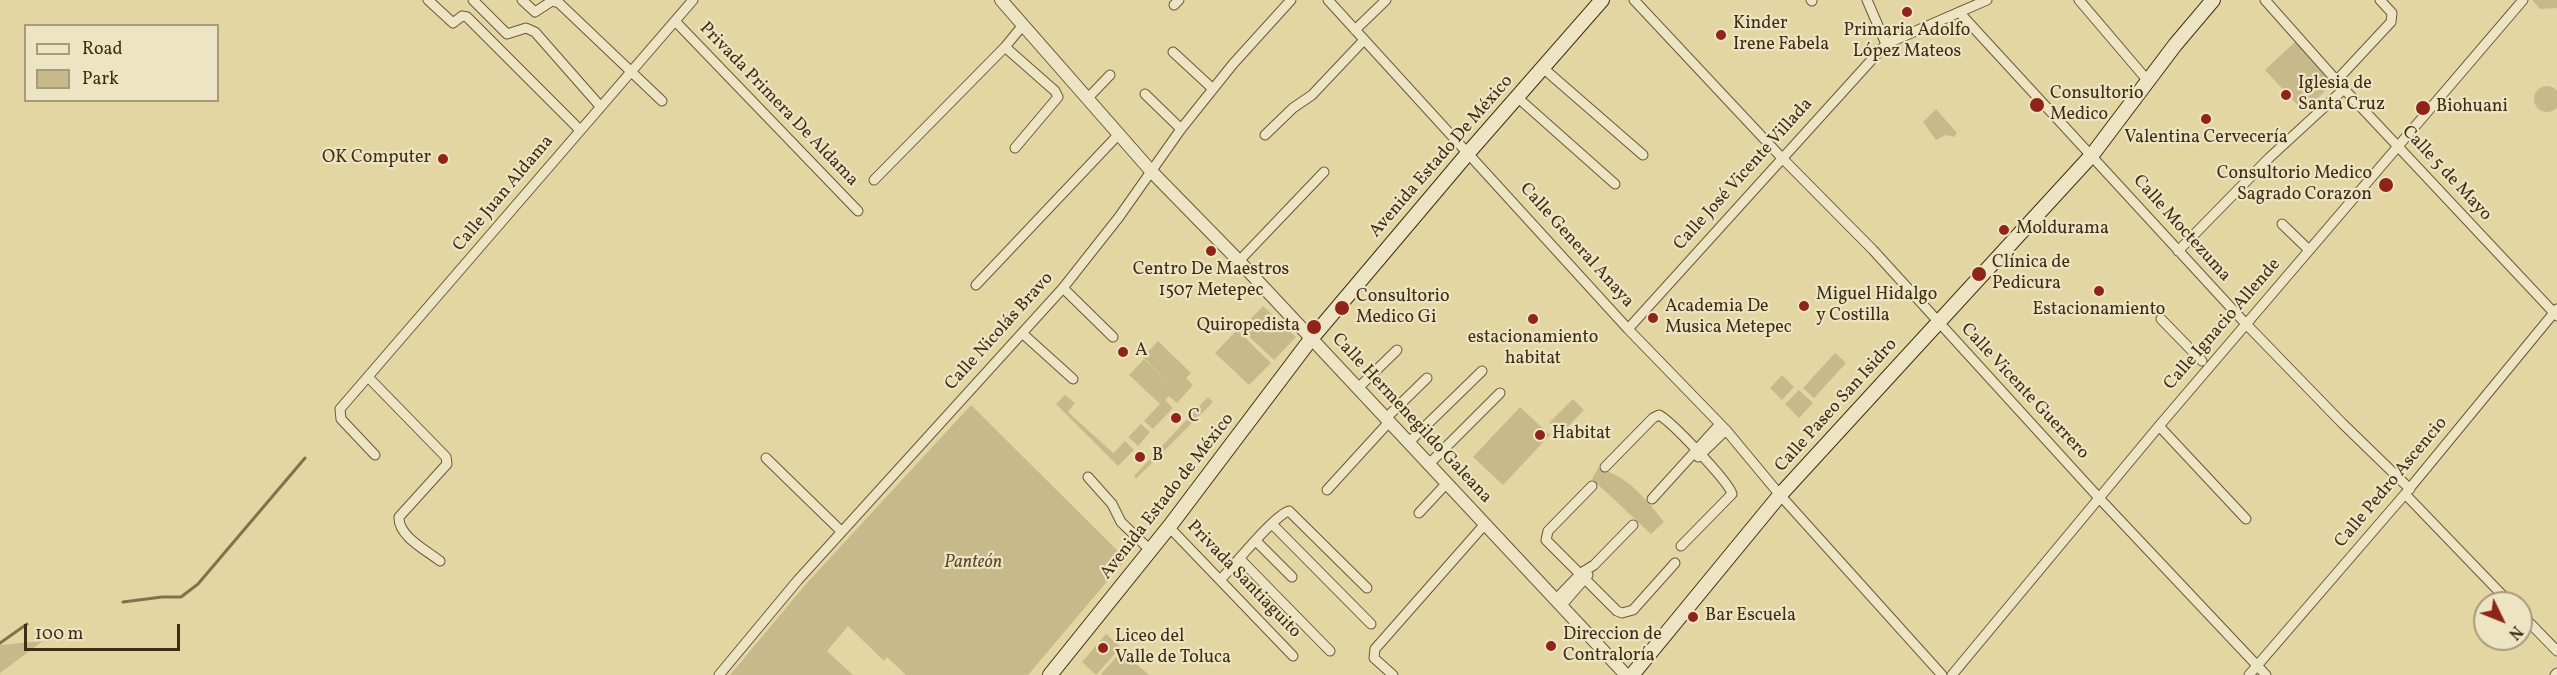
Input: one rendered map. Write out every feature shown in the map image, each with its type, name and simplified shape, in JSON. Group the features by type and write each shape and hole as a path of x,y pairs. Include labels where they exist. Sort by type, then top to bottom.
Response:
{"main road":[{"name":"Avenida Estado De México","path":"1311,339 1469,152 1602,0"},
{"name":"Calle Paseo San Isidro","path":"1632,675 1780,495 2092,155 2175,45 2213,0"},
{"name":"Avenida Estado de México","path":"1050,675 1169,527 1311,339"}],"street":[{"path":"428,0 453,23 462,16 467,17 580,130"},
{"path":"472,0 507,34 526,28 535,32 600,106"},
{"path":"522,0 536,12 552,1 559,3 663,101"},
{"name":"Calle Juan Aldama","path":"375,455 340,419 340,409 630,70 693,0"},
{"name":"Calle Hermenegildo Galeana","path":"1001,0 1151,171 1239,261 1626,675"},
{"name":"Calle Nicolás Bravo","path":"720,675 841,531 1063,288 1119,217 1181,129 1291,0"},
{"name":"Calle General Anaya","path":"1328,0 1628,329 1723,427 1780,495 1942,675"},
{"path":"1355,30 1386,0"},
{"name":"Calle Vicente Guerrero","path":"1634,0 1782,158 1873,250 2100,499 2266,675"},
{"path":"1867,0 1886,44 1987,0"},
{"path":"2079,0 2148,81"},
{"name":"Calle 5 de Mayo","path":"2265,0 2397,146 2556,312"},
{"path":"2337,80 2391,22 2392,13 2380,0"},
{"name":"Calle Ignacio Allende","path":"1952,675 2159,426 2523,0"},
{"name":"Calle Moctezuma","path":"1959,12 2246,324 2408,491 2499,591"},
{"name":"Privada Primera De Aldama","path":"675,21 858,211"},
{"path":"874,180 1005,47 1023,25"},
{"path":"1265,135 1293,108 1312,95 1364,40"},
{"name":"Calle José Vicente Villada","path":"1628,329 1886,44"},
{"path":"1005,47 1058,96 1015,148"},
{"path":"1173,52 1214,89"},
{"path":"1543,68 1643,155"},
{"path":"1087,99 1110,75"},
{"path":"2178,251 2269,158 2344,89"},
{"path":"1145,94 1181,129"},
{"path":"1518,97 1615,184"},
{"path":"976,285 1118,135"},
{"path":"1239,261 1324,172"},
{"path":"2282,224 2309,250"},
{"path":"1063,288 1113,337"},
{"name":"Calle Pedro Ascencio","path":"2249,675 2408,491 2556,312"},
{"path":"2161,319 2202,361"},
{"path":"1022,333 1072,379"},
{"path":"1357,389 1397,350"},
{"path":"1408,443 1482,371"},
{"path":"368,377 446,457 447,464 399,517 399,525 403,532 440,561"},
{"path":"1327,490 1427,378"},
{"path":"1428,465 1500,393"},
{"path":"1605,467 1656,415 1662,416 1699,453 1729,487 1732,494 1681,546"},
{"path":"2159,426 2246,519"},
{"path":"1652,499 1723,427"},
{"path":"766,458 841,531"},
{"path":"1088,477 1112,504 1121,522 1150,550"},
{"path":"1419,513 1446,484"},
{"path":"1592,486 1546,536 1548,542 1617,611 1626,613 1633,610 1675,563"},
{"path":"1220,580 1283,513 1292,513 1367,588"},
{"path":"1272,524 1371,624"},
{"path":"1394,675 1382,671 1374,658 1375,649 1485,524"},
{"path":"1559,602 1633,525"},
{"name":"Privada Santiaguito","path":"1169,527 1293,656"},
{"path":"1256,541 1292,577"},
{"path":"1240,559 1330,651"},
{"path":"2533,626 2557,651"}],"green space":[{"path":"2532,0 2557,0 2557,8 2540,9"},
{"path":"2296,41 2333,83 2304,112 2265,70"},
{"path":"2547,86 2556,90 2558,105 2556,108 2547,112 2538,108 2534,99 2538,90"},
{"path":"1936,109 1957,133 1954,137 1946,135 1936,140 1923,122"},
{"path":"1263,306 1296,337 1274,360 1241,329"},
{"path":"1237,330 1271,363 1249,385 1215,353"},
{"path":"1158,341 1191,373 1186,378 1193,385 1177,403 1169,396 1165,400 1173,408 1153,429 1144,421 1160,404 1129,375 1144,359 1175,389 1143,357"},
{"path":"1835,353 1846,363 1814,398 1803,388"},
{"path":"1782,375 1794,387 1782,400 1770,388"},
{"path":"1799,390 1813,403 1799,418 1785,404"},
{"path":"1065,395 1075,403 1068,412 1113,453 1125,441 1134,450 1118,466 1056,404"},
{"path":"1208,397 1213,402 1136,479 1134,476"},
{"path":"1573,399 1584,410 1561,434 1549,423"},
{"name":"Panteón","path":"971,405 1126,559 1028,675 906,675 887,657 884,661 848,626 827,651 853,675 730,675 806,584"},
{"path":"1520,407 1550,435 1503,485 1473,457"},
{"path":"1141,424 1150,432 1138,446 1128,437"},
{"path":"1598,468 1627,482 1643,496 1664,522 1651,534 1592,479"},
{"path":"1106,634 1121,647 1096,675 1082,662"},
{"path":"43,641 0,673 0,645"},
{"path":"1122,651 1149,675 1101,674"}],"waterway":[{"path":"123,602 181,597 198,584 305,458"},
{"path":"0,643 27,624"}],"place":[{"name":"Primaria Adolfo López Mateos","path":"1907,12"},
{"name":"Kinder Irene Fabela","path":"1721,35"},
{"name":"Iglesia de Santa Cruz","path":"2286,95"},
{"name":"Consultorio Medico","path":"2037,105"},
{"name":"Biohuani","path":"2423,108"},
{"name":"Valentina Cervecería","path":"2206,119"},
{"name":"OK Computer","path":"443,159"},
{"name":"Consultorio Medico Sagrado Corazon","path":"2386,185"},
{"name":"Moldurama","path":"2004,230"},
{"name":"Centro De Maestros 1507 Metepec","path":"1211,251"},
{"name":"Clínica de Pedicura","path":"1979,274"},
{"name":"Estacionamiento","path":"2099,291"},
{"name":"Miguel Hidalgo y Costilla","path":"1804,306"},
{"name":"Consultorio Medico Gi","path":"1342,308"},
{"name":"Academia De Musica Metepec","path":"1653,318"},
{"name":"estacionamiento habitat","path":"1533,319"},
{"name":"Quiropedista","path":"1314,327"},
{"name":"A","path":"1123,352"},
{"name":"C","path":"1176,418"},
{"name":"Habitat","path":"1540,435"},
{"name":"B","path":"1140,457"},
{"name":"Bar Escuela","path":"1693,617"},
{"name":"Direccion de Contraloría","path":"1551,646"},
{"name":"Liceo del Valle de Toluca","path":"1103,648"}]}
